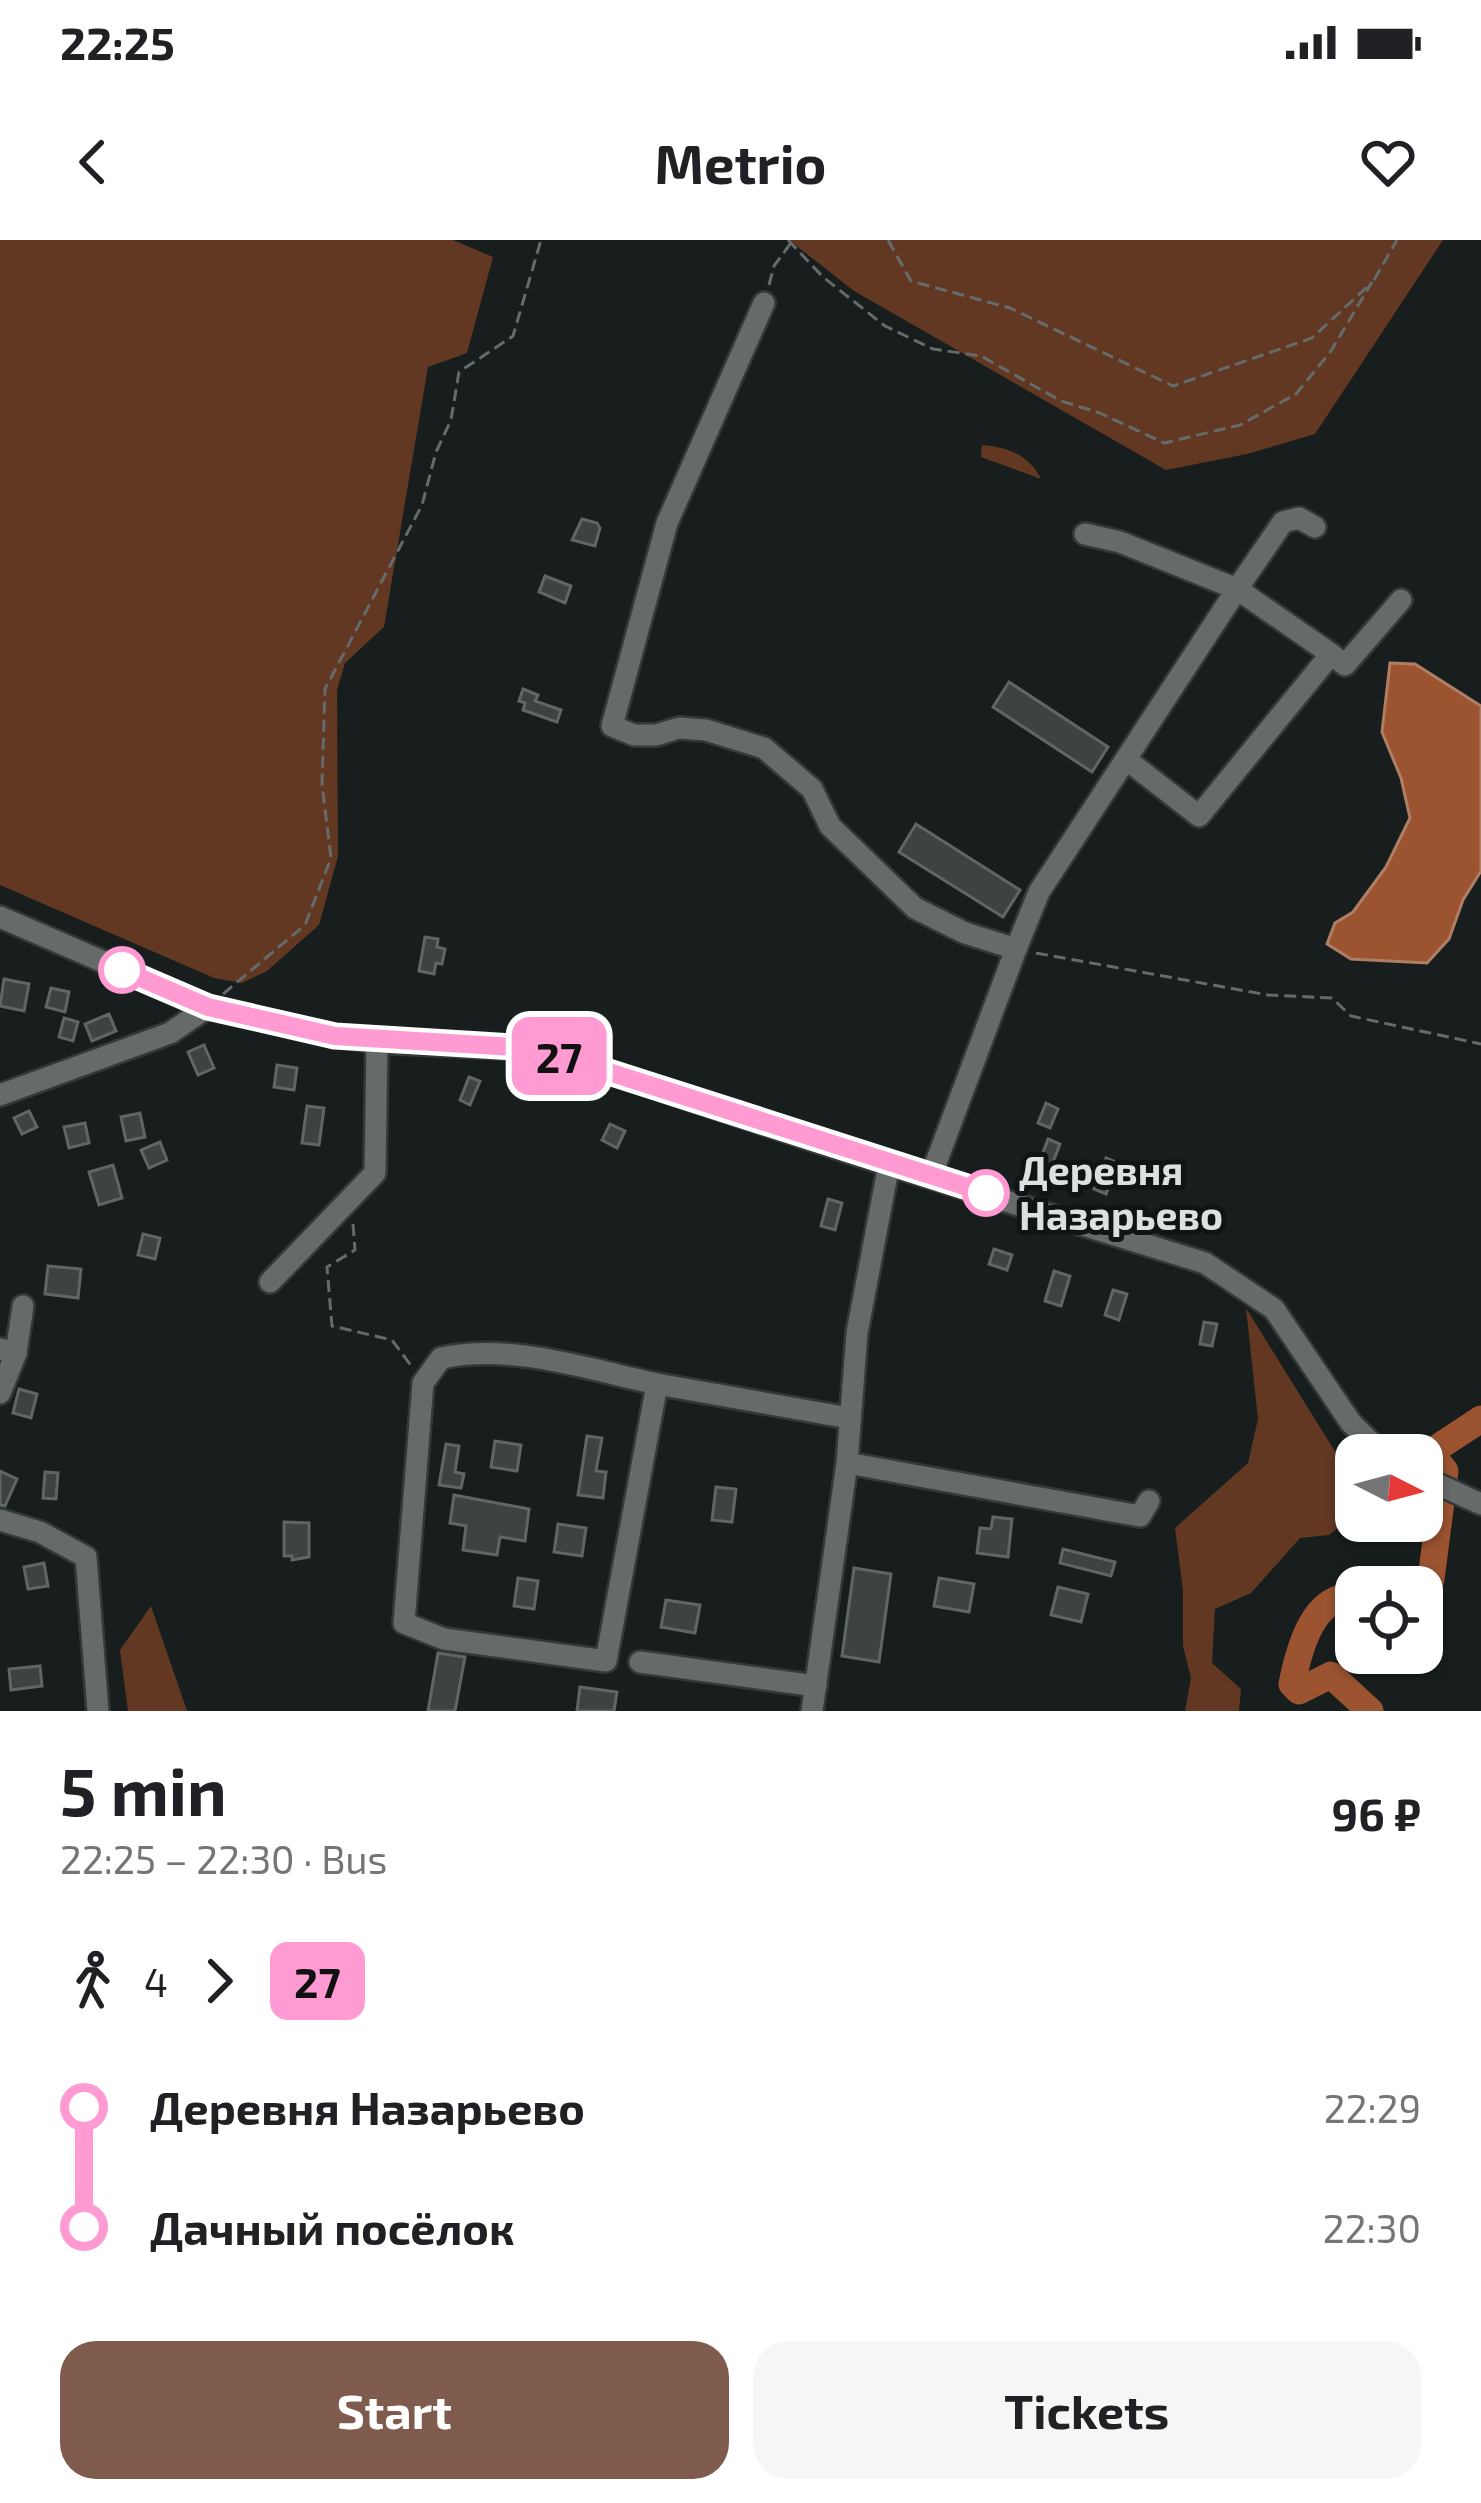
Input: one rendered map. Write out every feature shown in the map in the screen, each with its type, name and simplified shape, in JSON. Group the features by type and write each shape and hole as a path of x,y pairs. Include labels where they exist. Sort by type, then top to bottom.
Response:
{"street":[{"path":"764,303 667,523 612,726 634,735 679,728 706,730 764,748 812,789 830,826 915,908 965,933 1016,949"},
{"path":"932,1176 1039,892 1283,522 1299,518 1315,527"},
{"path":"1085,534 1120,542 1237,589 1345,665 1401,601"},
{"path":"1127,760 1199,816 1331,654"},
{"path":"0,917 208,1007 377,1042 529,1048 1205,1263 1274,1309 1362,1434"},
{"path":"0,1095 170,1034 208,1007"},
{"path":"270,1282 375,1173 377,1042"},
{"path":"812,1711 848,1463 857,1333 889,1164"},
{"path":"0,1394 23,1306"},
{"path":"657,1384 634,1489 606,1661 444,1640 404,1623 423,1382 441,1358 476,1351 532,1358 849,1418"},
{"path":"848,1463 1140,1516 1149,1501"},
{"path":"1443,1487 1477,1502"},
{"path":"0,1520 40,1532 86,1557 98,1711"},
{"path":"640,1662 816,1686"}],"path":[{"path":"208,1007 305,925 331,858 322,784 325,689 422,505 436,452 451,420 459,372 513,336 542,240"},
{"path":"889,240 910,281 1010,308 1173,386 1312,338 1372,282"},
{"path":"764,303 774,266 791,241 823,277 885,326 933,349 981,356 1060,401 1100,413 1164,443 1240,425 1296,394 1331,351 1397,240"},
{"path":"1016,949 1268,995 1332,998 1351,1016 1481,1044"},
{"path":"351,1198 355,1250 327,1267 332,1326 392,1340 423,1382"}],"shaded area":[{"path":"0,240 453,240 493,257 467,353 428,367 384,627 345,663 337,690 338,856 319,925 267,971 242,983 214,978 0,885"},
{"path":"789,240 1443,240 1315,434 1166,470 854,291"},
{"path":"982,445 1017,454 1041,479 981,457"},
{"path":"1390,663 1415,664 1481,706 1481,871 1463,900 1449,939 1427,963 1351,959 1327,944 1335,923 1353,912 1386,867 1410,818 1401,778 1382,732"},
{"path":"1246,1308 1335,1451 1335,1530 1300,1538 1251,1593 1215,1609 1212,1663 1241,1689 1239,1711 1185,1711 1191,1678 1183,1646 1183,1591 1175,1528 1248,1463 1258,1419"},
{"path":"151,1606 187,1711 128,1711 120,1650"}],"building":[{"path":"582,519 600,528 595,546 572,540"},
{"path":"545,576 571,586 565,603 539,592"},
{"path":"1009,682 1108,747 1092,772 993,707"},
{"path":"523,689 538,695 535,701 561,710 557,722 523,710 525,703 519,701"},
{"path":"916,824 1020,890 1003,917 899,852"},
{"path":"425,937 438,939 437,947 445,949 434,974 419,971"},
{"path":"4,979 29,984 24,1011 0,1006"},
{"path":"51,988 69,992 65,1012 46,1007"},
{"path":"109,1014 116,1031 92,1041 85,1024"},
{"path":"64,1018 78,1022 73,1041 59,1037"},
{"path":"204,1045 214,1068 198,1075 188,1052"},
{"path":"277,1065 297,1068 294,1090 274,1087"},
{"path":"469,1077 480,1081 470,1105 460,1100"},
{"path":"1046,1103 1058,1109 1050,1128 1038,1123"},
{"path":"307,1106 324,1108 319,1145 302,1143"},
{"path":"29,1111 37,1127 22,1134 14,1118"},
{"path":"140,1113 145,1137 126,1141 121,1117"},
{"path":"85,1123 89,1143 69,1148 64,1127"},
{"path":"610,1124 625,1131 617,1148 602,1140"},
{"path":"1048,1139 1060,1144 1048,1175 1036,1171"},
{"path":"160,1142 167,1160 149,1168 141,1150"},
{"path":"1106,1158 1118,1163 1106,1194 1094,1189"},
{"path":"113,1165 122,1198 99,1205 89,1172"},
{"path":"828,1199 842,1203 835,1230 821,1226"},
{"path":"143,1234 160,1238 155,1259 138,1255"},
{"path":"994,1249 1012,1255 1007,1270 989,1264"},
{"path":"48,1266 81,1269 78,1298 45,1294"},
{"path":"1054,1271 1070,1276 1061,1306 1045,1301"},
{"path":"1113,1290 1127,1294 1119,1320 1105,1315"},
{"path":"1204,1322 1217,1324 1212,1346 1200,1344"},
{"path":"19,1389 37,1394 31,1418 13,1413"},
{"path":"587,1436 602,1438 596,1471 606,1472 603,1498 578,1495"},
{"path":"495,1441 521,1445 517,1471 491,1467"},
{"path":"446,1444 459,1446 455,1472 464,1474 461,1488 439,1485"},
{"path":"0,1471 17,1479 5,1506 0,1505"},
{"path":"45,1472 58,1473 56,1499 43,1498"},
{"path":"716,1487 736,1489 732,1522 712,1520"},
{"path":"454,1495 529,1509 525,1541 500,1537 497,1555 463,1550 466,1526 450,1523"},
{"path":"993,1517 1012,1519 1008,1557 977,1553 980,1528 991,1529"},
{"path":"284,1522 309,1523 309,1557 292,1560 284,1556"},
{"path":"558,1524 586,1528 582,1556 554,1552"},
{"path":"1063,1549 1115,1562 1111,1576 1060,1563"},
{"path":"44,1563 48,1586 28,1589 24,1567"},
{"path":"854,1568 891,1574 879,1662 842,1656"},
{"path":"518,1578 538,1581 534,1609 514,1606"},
{"path":"939,1578 974,1584 969,1612 934,1606"},
{"path":"1058,1587 1088,1594 1081,1622 1051,1615"},
{"path":"666,1600 700,1605 695,1633 661,1627"},
{"path":"438,1653 465,1657 455,1711 428,1711"},
{"path":"40,1666 42,1686 11,1690 9,1669"},
{"path":"580,1687 617,1692 614,1711 577,1711"}],"waterway":[{"path":"1433,1566 1445,1471 1433,1456 1434,1450 1481,1419"},
{"path":"1335,1601 1310,1626 1292,1684 1299,1691 1331,1675 1370,1711"}],"bus line":[{"name":"27","path":"122,970 208,1007 335,1036 529,1048 986,1193"}],"place":[{"name":"Деревня Назарьево","path":"986,1193"}]}
